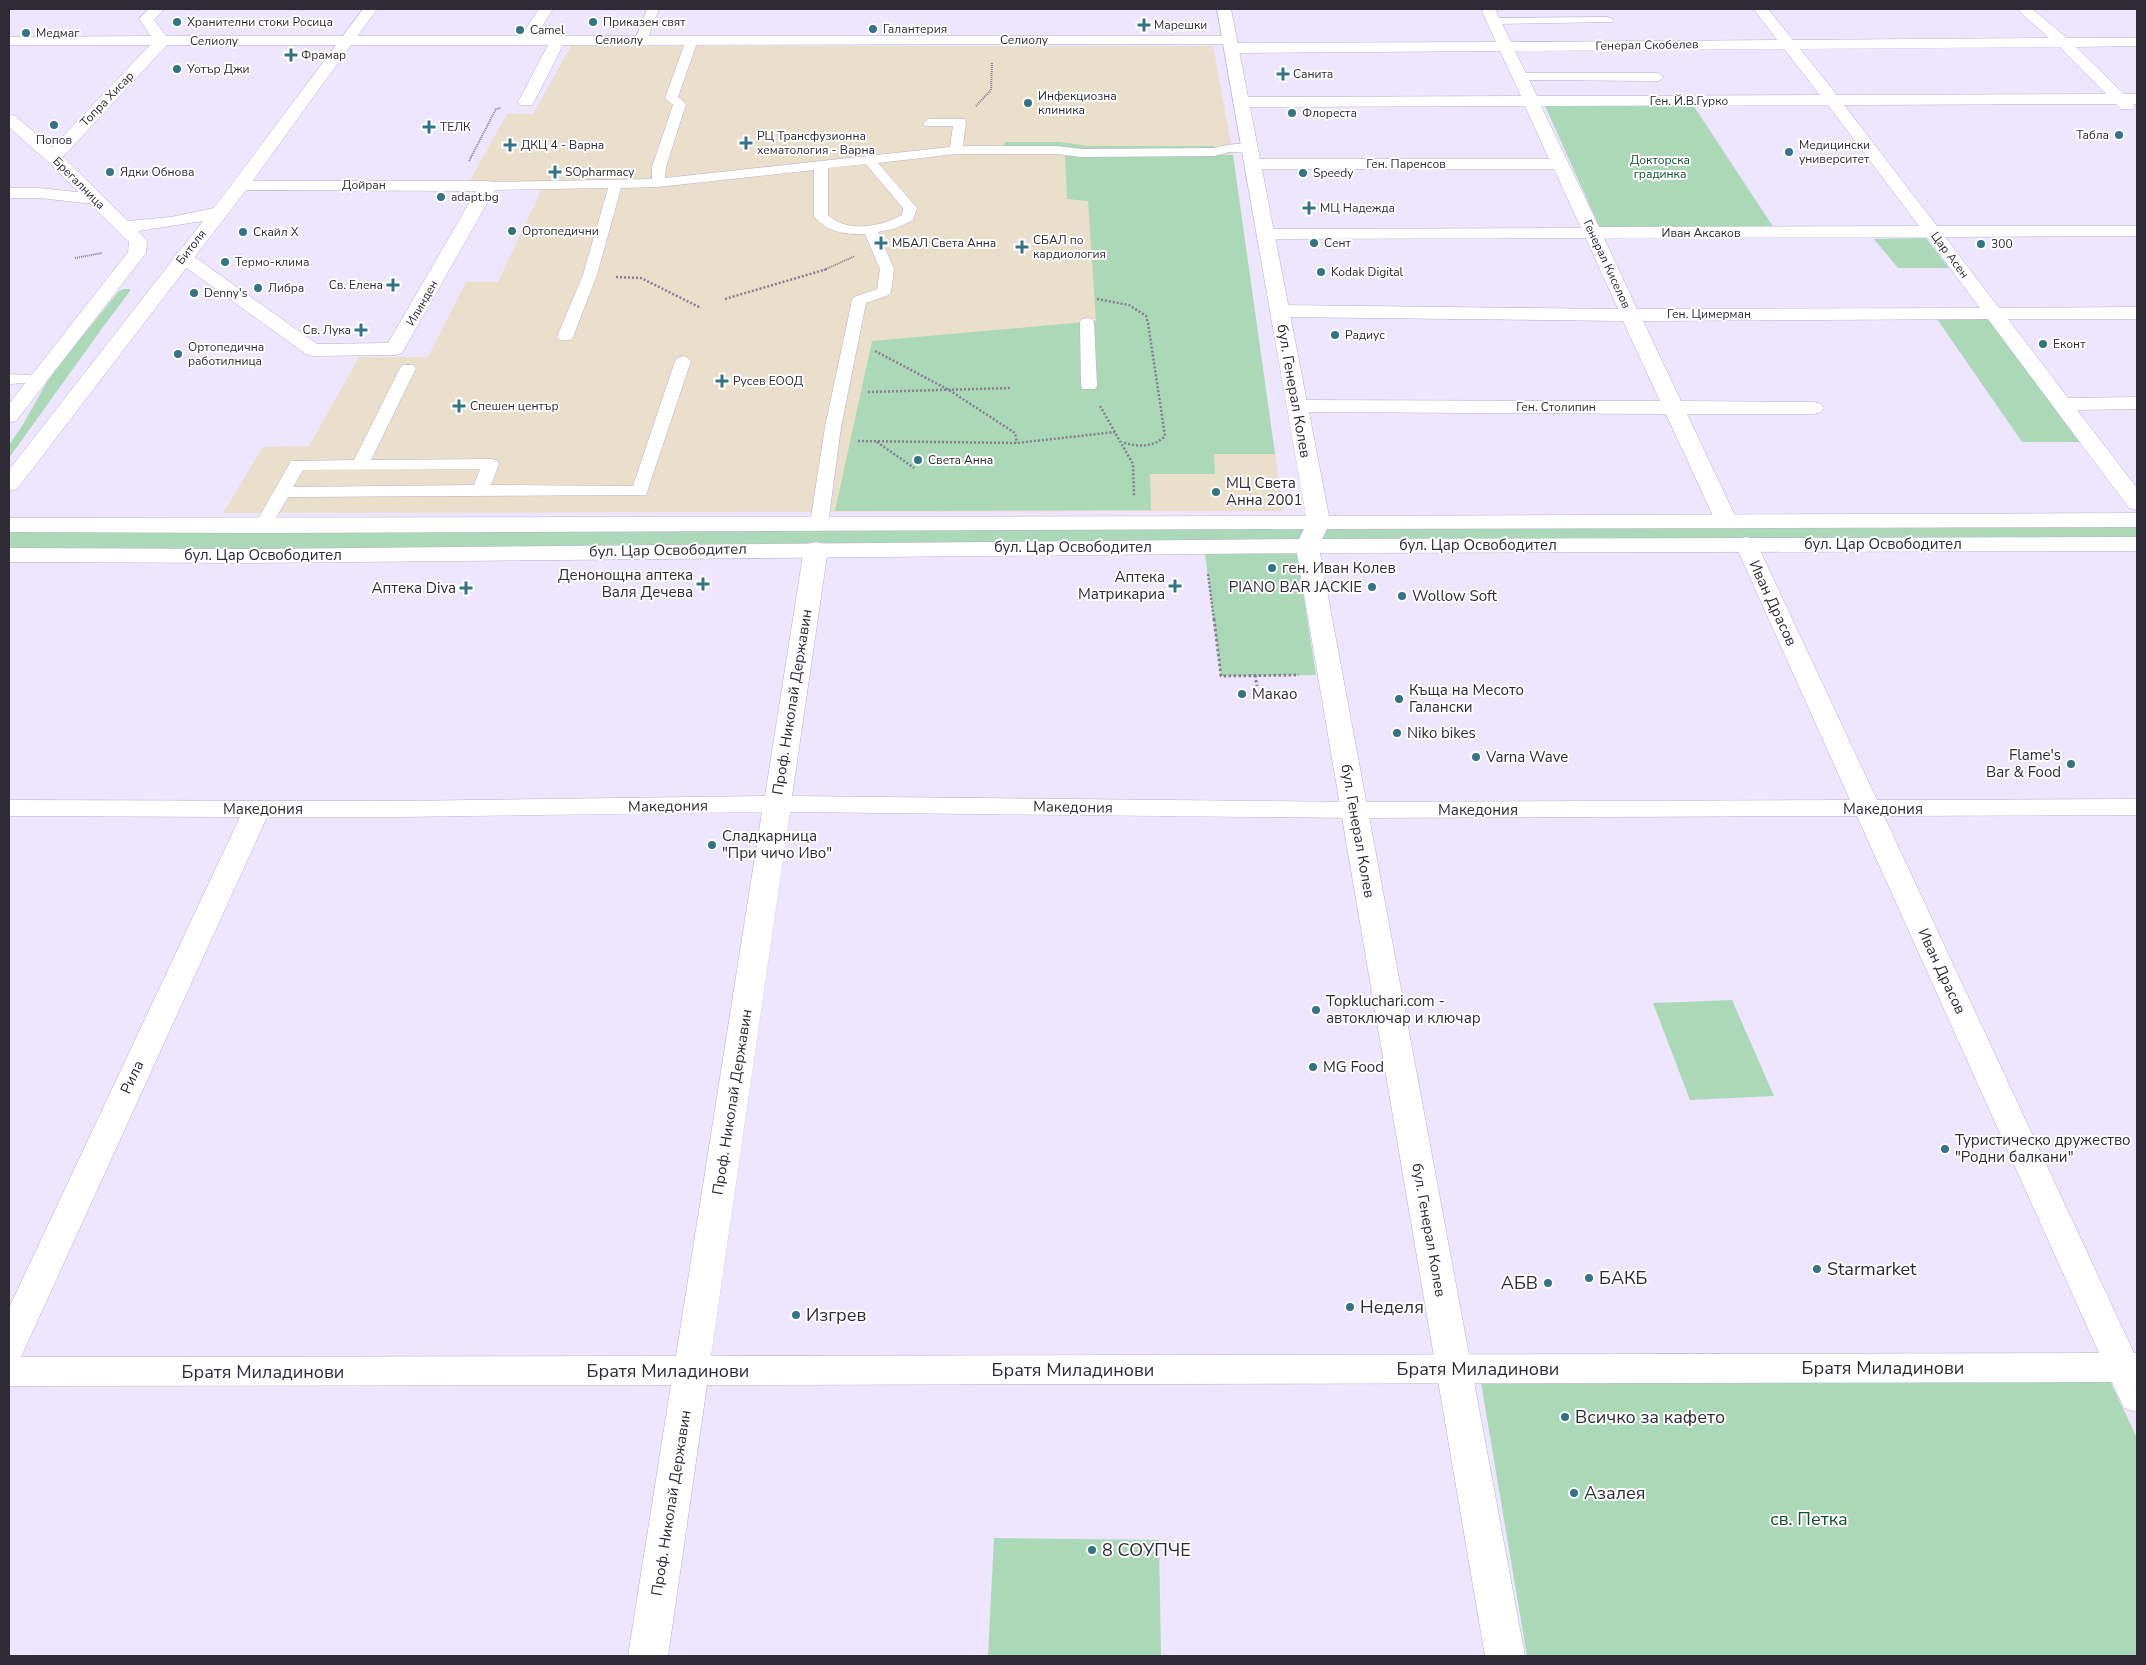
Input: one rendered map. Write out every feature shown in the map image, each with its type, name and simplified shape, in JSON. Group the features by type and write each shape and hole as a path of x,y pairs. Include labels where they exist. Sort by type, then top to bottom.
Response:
{"street":[{"name":"Битоля","path":"9,484 183,257 240,186 370,9"},
{"path":"526,40 546,9"},
{"name":"бул. Генерал Колев","path":"1224,9 1297,406 1330,674 1505,1656"},
{"name":"Цар Асен","path":"1761,9 1833,101 2137,504"},
{"path":"2024,9 2063,42 2137,116"},
{"path":"146,13 162,42"},
{"name":"Генерал Киселов","path":"1491,15 1726,520"},
{"name":"Селиолу","path":"9,40 162,42 992,40 1231,44"},
{"path":"526,102 558,40"},
{"name":"Топра Хисар","path":"52,157 162,42"},
{"name":"Генерал Скобелев","path":"1231,44 1506,47 2137,42"},
{"name":"Ген. Й.В.Гурко","path":"1241,102 2137,99"},
{"name":"Брегалница","path":"9,119 52,157 138,241 137,253 37,379"},
{"name":"Ген. Паренсов","path":"1251,156 1560,164"},
{"name":"Дойран","path":"240,186 488,186"},
{"name":"Илинден","path":"183,257 312,350 396,349 488,186"},
{"path":"9,193 40,193 95,200"},
{"path":"123,227 157,225 190,220 219,212"},
{"name":"Иван Аксаков","path":"1266,234 2137,231"},
{"name":"Ген. Цимерман","path":"1280,311 1631,314 2137,313"},
{"path":"9,417 37,379"},
{"path":"2061,404 2137,403"},
{"name":"Ген. Столипин","path":"1297,406 1814,408"},
{"name":"бул. Цар Освободител","path":"9,526 263,526 1204,546 1313,535 1726,520 2137,520"},
{"name":"бул. Цар Освободител","path":"9,555 247,556 1137,524 1313,535 1746,544 2137,544"},
{"path":"247,556 263,526"},
{"name":"Проф. Николай Державин","path":"648,1656 817,537"},
{"name":"Иван Драсов","path":"1746,544 2132,1377"},
{"name":"Македония","path":"9,808 257,809 776,804 1354,810 2137,807"},
{"name":"Рила","path":"9,1347 71,1208 257,809"},
{"name":"Братя Миладинови","path":"9,1372 1453,1369 2132,1377"}],"lane":[{"path":"641,40 653,9"},
{"path":"1491,15 1608,20"},
{"path":"658,183 659,166 680,104 671,98 692,40"},
{"path":"1520,77 1658,77"},
{"path":"929,122 960,122 956,146"},
{"path":"488,186 658,183 870,161 956,146 1056,150 1082,153 1214,152 1229,148 1251,156"},
{"path":"821,165 821,216 825,221 840,228 871,233 902,221 911,212 910,208 870,161"},
{"path":"565,337 590,276 615,185"},
{"path":"817,537 830,441 860,300 884,292 887,269 871,233"},
{"path":"1087,322 1089,386"},
{"path":"282,492 640,491 683,361"},
{"path":"360,465 408,368"},
{"path":"9,379 37,379"},
{"path":"263,526 297,465 491,464 480,490"}],"path":[{"path":"960,122 991,90 992,40"},
{"path":"456,186 496,109 526,102"},
{"path":"725,299 843,263 860,253 871,233"},
{"path":"590,276 641,278 701,308"},
{"path":"1094,299 1116,301 1129,305 1146,316 1148,323 1165,436 1159,442 1144,446 1122,442"},
{"path":"851,338 949,390 1015,432 1017,442"},
{"path":"1089,386 1133,464 1134,510 1137,524"},
{"path":"840,393 1012,388"},
{"path":"830,441 1017,442 1115,432"},
{"path":"876,442 914,468"},
{"path":"1204,546 1221,676 1330,674"},
{"path":"1255,676 1257,686"}],"shaded area":[{"name":"МБАЛ Света Анна","path":"571,46 1213,46 1233,155 1283,511 223,513 263,447 309,446 359,357 428,357 466,282 498,282 545,182 469,182 507,114 533,114"}],"green space":[{"name":"Докторска градинка","path":"1693,105 1774,228 1600,228 1545,106"},
{"path":"1005,142 1060,142 1088,146 1214,146 1214,152 1004,150"},
{"path":"1065,155 1233,155 1275,454 1214,454 1215,474 1150,474 1151,510 835,511 872,341 1096,321 1088,201 1067,199"},
{"path":"1926,238 1949,268 1898,268 1874,239"},
{"path":"130,289 130,291 9,458 9,445 51,375 119,291"},
{"path":"1937,319 1990,319 2082,442 2022,442"},
{"path":"2137,520 2137,544 1746,544 247,556 9,555 9,526"},
{"path":"1205,554 1297,554 1316,675 1221,676"},
{"path":"1732,1000 1774,1096 1690,1100 1653,1003"},
{"name":"св. Петка","path":"2110,1381 2137,1438 2137,1656 1527,1656 1481,1383"},
{"path":"994,1538 1159,1540 1161,1656 988,1656"}],"place":[{"name":"Хранителни стоки Росица","path":"177,22"},
{"name":"Приказен свят","path":"593,22"},
{"name":"Марешки","path":"1144,25"},
{"name":"Галантерия","path":"873,29"},
{"name":"Camel","path":"520,30"},
{"name":"Медмаг","path":"26,33"},
{"name":"Фрамар","path":"291,55"},
{"name":"Уотър Джи","path":"177,69"},
{"name":"Санита","path":"1283,74"},
{"name":"Инфекциозна клиника","path":"1028,103"},
{"name":"Флореста","path":"1292,113"},
{"name":"Попов","path":"54,125"},
{"name":"ТЕЛК","path":"429,127"},
{"name":"Табла","path":"2119,135"},
{"name":"РЦ Трансфузионна хематология - Варна","path":"746,143"},
{"name":"ДКЦ 4 - Варна","path":"510,145"},
{"name":"Медицински университет","path":"1789,152"},
{"name":"Ядки Обнова","path":"110,172"},
{"name":"SOpharmacy","path":"555,172"},
{"name":"Speedy","path":"1303,173"},
{"name":"adapt.bg","path":"441,197"},
{"name":"МЦ Надежда","path":"1309,208"},
{"name":"Ортопедични","path":"512,231"},
{"name":"Скайл Х","path":"243,232"},
{"name":"МБАЛ Света Анна","path":"881,243"},
{"name":"Сент","path":"1314,243"},
{"name":"300","path":"1981,244"},
{"name":"СБАЛ по кардиология","path":"1022,247"},
{"name":"Термо-клима","path":"225,262"},
{"name":"Kodak Digital","path":"1321,272"},
{"name":"Св. Елена","path":"393,285"},
{"name":"Либра","path":"258,288"},
{"name":"Denny's","path":"194,293"},
{"name":"Св. Лука","path":"361,330"},
{"name":"Радиус","path":"1335,335"},
{"name":"Еконт","path":"2043,344"},
{"name":"Ортопедична работилница","path":"178,354"},
{"name":"Русев ЕООД","path":"722,381"},
{"name":"Спешен център","path":"459,406"},
{"name":"Света Анна","path":"918,460"},
{"name":"МЦ Света Анна 2001","path":"1216,492"},
{"name":"ген. Иван Колев","path":"1272,568"},
{"name":"Денонощна аптека Валя Дечева","path":"703,584"},
{"name":"Аптека Матрикариа","path":"1175,586"},
{"name":"PIANO BAR JACKIE","path":"1372,587"},
{"name":"Аптека Diva","path":"466,588"},
{"name":"Wollow Soft","path":"1402,596"},
{"name":"Макао","path":"1242,694"},
{"name":"Къща на Месото Галански","path":"1399,699"},
{"name":"Niko bikes","path":"1397,733"},
{"name":"Varna Wave","path":"1476,757"},
{"name":"Flame's Bar & Food","path":"2071,764"},
{"name":"Сладкарница \"При чичо Иво\"","path":"712,845"},
{"name":"Topkluchari.com - автоключар и ключар","path":"1316,1010"},
{"name":"MG Food","path":"1313,1067"},
{"name":"Туристическо дружество \"Родни балкани\"","path":"1945,1149"},
{"name":"Starmarket","path":"1817,1269"},
{"name":"БАКБ","path":"1589,1278"},
{"name":"АБВ","path":"1548,1283"},
{"name":"Неделя","path":"1350,1307"},
{"name":"Изгрев","path":"796,1315"},
{"name":"Всичко за кафето","path":"1565,1417"},
{"name":"Азалея","path":"1574,1493"},
{"name":"8 СОУПЧЕ","path":"1092,1550"}]}
